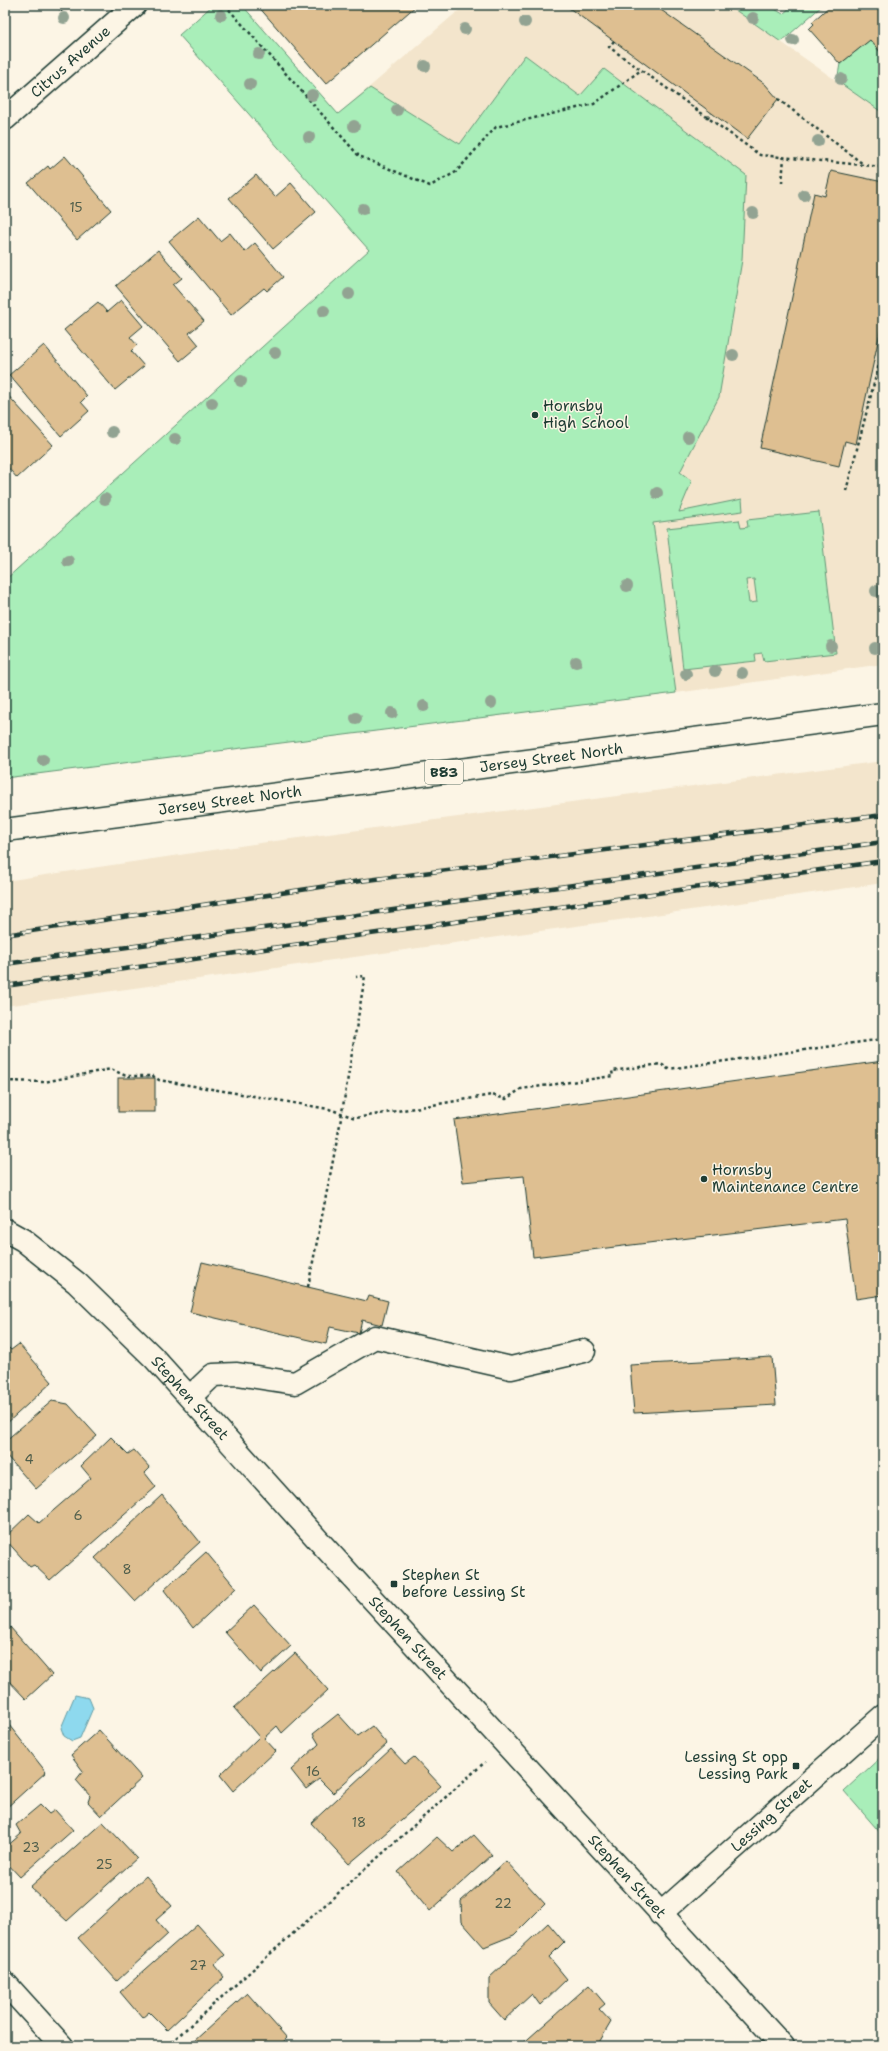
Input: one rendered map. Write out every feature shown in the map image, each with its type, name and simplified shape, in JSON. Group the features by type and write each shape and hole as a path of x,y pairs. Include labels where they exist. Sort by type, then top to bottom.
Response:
{"street":[{"name":"Citrus Avenue","path":"5,119 135,5"},
{"name":"Jersey Street North","path":"5,830 883,714"},
{"name":"Stephen Street","path":"14,1235 77,1283 153,1357 319,1541 506,1743 660,1914 782,2046"},
{"path":"190,1397 213,1375 237,1374 295,1383 375,1337 512,1368 584,1352"},
{"name":"Lessing Street","path":"660,1914 883,1716"},
{"path":"5,1983 62,2046"}],"path":[{"path":"56,5 64,13"},
{"path":"224,5 359,156 430,186 456,172 496,127 594,104 641,70"},
{"path":"614,41 609,47 760,155 883,167"},
{"path":"778,98 864,165"},
{"path":"707,118 711,114"},
{"path":"782,183 784,157"},
{"path":"846,491 883,349"},
{"path":"308,1287 342,1114 365,976 356,977"},
{"path":"5,1081 44,1082 110,1070 126,1076 153,1076 159,1080 329,1109 356,1118 492,1095 506,1099 521,1089 613,1076 612,1071 661,1064 668,1069 883,1039"},
{"path":"167,2046 506,1743"}],"shaded area":[{"name":"Hornsby High School","path":"213,5 242,5 338,114 465,5 728,5 883,113 883,664 676,693 5,778 5,580 369,250 179,35"},
{"path":"883,761 883,883 5,1006 5,881 260,843"}],"green space":[{"name":"Hornsby High School","path":"213,5 242,5 338,114 370,88 460,144 525,55 580,96 604,69 746,175 742,260 719,397 680,472 692,481 679,512 742,499 743,511 653,523 676,693 5,778 5,580 369,250 179,35"},
{"path":"728,5 768,5 783,14 793,5 823,5 781,42"},
{"path":"870,40 883,55 883,113 837,81 840,64"},
{"path":"819,512 836,653 764,661 762,653 755,654 756,661 683,669 667,528 739,520 741,528 748,527 747,520","holes":["754,579 757,602 749,603 746,580"]},
{"path":"883,1755 883,1836 844,1791"}],"water":[{"path":"75,1695 89,1698 93,1708 80,1738 72,1741 64,1736 61,1728"}],"building":[{"path":"257,5 417,5 326,84"},
{"path":"565,5 654,5 765,84 778,99 747,139"},
{"path":"831,5 881,5 883,7 883,55 870,40 840,64 809,29 814,24 812,22"},
{"path":"65,156 111,210 77,240 28,183 48,166 50,169"},
{"path":"831,171 883,182 883,318 856,444 845,441 839,466 760,448 814,193 825,196"},
{"path":"256,175 275,197 291,183 316,212 273,249 229,198"},
{"path":"199,216 220,241 230,233 245,252 255,243 283,277 267,291 264,288 231,315 169,241"},
{"path":"158,250 182,278 173,285 204,321 189,333 199,345 180,361 116,286"},
{"path":"121,300 143,326 130,337 137,345 131,351 144,366 115,390 64,330 98,302 107,312"},
{"path":"44,345 87,396 81,402 89,411 61,436 9,375"},
{"path":"5,392 53,445 17,478 5,464"},
{"name":"Hornsby Maintenance Centre","path":"883,1061 883,1295 856,1299 845,1219 533,1257 524,1176 463,1182 454,1120"},
{"path":"118,1078 155,1078 155,1112 118,1112"},
{"path":"202,1262 367,1301 369,1296 388,1301 382,1325 362,1320 359,1333 330,1327 326,1344 190,1312"},
{"path":"5,1344 11,1350 19,1344 52,1382 5,1425"},
{"path":"772,1357 776,1405 634,1413 630,1365"},
{"path":"52,1401 68,1404 97,1436 36,1489 5,1454 5,1441"},
{"path":"111,1437 128,1454 134,1450 150,1468 145,1473 156,1487 50,1580 34,1565 30,1567 5,1539 5,1537 29,1514 39,1523 91,1478 81,1466"},
{"path":"162,1495 200,1542 135,1601 95,1558"},
{"path":"206,1552 236,1588 193,1628 164,1590"},
{"path":"254,1605 291,1646 261,1673 225,1632"},
{"path":"10,1627 52,1675 26,1699 5,1677 5,1632"},
{"path":"295,1653 328,1690 282,1733 277,1726 264,1738 276,1751 233,1791 220,1775 259,1737 234,1708"},
{"path":"338,1714 358,1736 372,1726 387,1744 333,1793 319,1779 306,1789 291,1770 319,1744 313,1734"},
{"path":"9,1725 46,1772 5,1809 5,1728"},
{"path":"99,1730 142,1778 101,1816 88,1802 90,1796 76,1780 83,1771 71,1755"},
{"path":"391,1749 405,1764 414,1757 441,1786 349,1864 311,1823"},
{"path":"40,1805 49,1814 55,1810 73,1830 20,1877 5,1861 5,1848 21,1834 16,1825"},
{"path":"103,1822 137,1858 67,1921 30,1887"},
{"path":"474,1835 492,1855 430,1911 398,1872 437,1837 453,1852"},
{"path":"506,1861 545,1904 514,1935 484,1947 462,1922 461,1901"},
{"path":"146,1876 172,1906 156,1920 168,1934 117,1981 78,1938"},
{"path":"548,1923 564,1942 549,1957 567,1979 540,2005 532,1994 504,2020 489,2003 489,1978"},
{"path":"197,1924 225,1955 214,1965 224,1977 167,2030 149,2012 142,2018 120,1992"},
{"path":"589,1985 605,2004 599,2009 611,2022 597,2046 520,2046"},
{"path":"247,1993 287,2038 279,2046 196,2046 193,2042"}],"railway":[{"path":"5,935 360,881 883,815"},
{"path":"5,964 883,842"},
{"path":"5,986 883,861"}],"place":[{"name":"Hornsby High School","path":"535,415"},
{"name":"Hornsby Maintenance Centre","path":"704,1179"},
{"name":"Stephen St before Lessing St","path":"394,1584"},
{"name":"Lessing St opp Lessing Park","path":"796,1766"}]}
